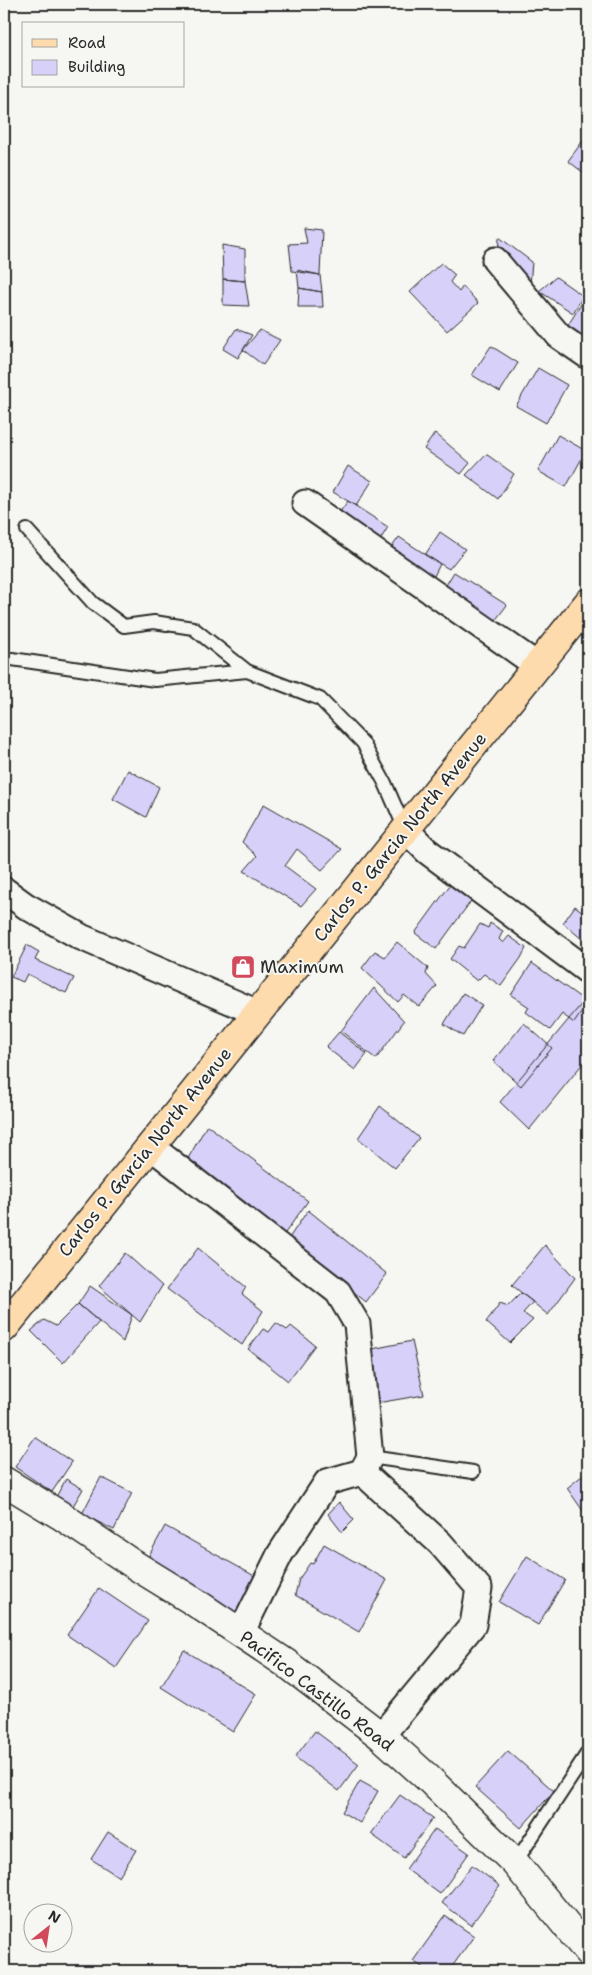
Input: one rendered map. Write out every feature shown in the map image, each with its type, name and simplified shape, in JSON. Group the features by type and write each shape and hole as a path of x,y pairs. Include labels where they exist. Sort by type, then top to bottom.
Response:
{"main road":[{"name":"Carlos P. Garcia North Avenue","path":"6,1319 150,1146 588,603"},
{"name":"Pacifico Castillo Road","path":"4,1480 60,1514 287,1664 382,1736 515,1863 588,1952"}],"street":[{"path":"495,260 558,336 588,356"},
{"path":"305,503 538,666"},
{"path":"405,830 427,851 588,971"},
{"path":"4,890 26,906 81,937 258,1013"},
{"path":"150,1146 338,1292 357,1324 366,1465 440,1543 479,1588 473,1625 382,1736"},
{"path":"241,1633 280,1554 327,1482 366,1465"}],"lane":[{"path":"27,530 93,603 124,626 154,622 193,628 247,671 320,699 363,743 386,783 405,830"},
{"path":"12,659 156,680 247,671"},
{"path":"366,1465 473,1472"},
{"path":"515,1863 588,1752"}],"building":[{"path":"588,134 588,176 568,161"},
{"path":"304,228 322,230 320,275 292,271 289,244 307,243"},
{"path":"499,237 532,262 530,285 498,256"},
{"path":"222,245 245,249 245,281 223,279"},
{"path":"441,263 455,275 450,282 459,292 463,286 478,303 447,331 410,292"},
{"path":"297,270 320,275 322,292 299,288"},
{"path":"556,277 583,296 573,313 539,291"},
{"path":"223,279 245,281 249,306 223,305"},
{"path":"299,288 322,292 323,307 298,307"},
{"path":"585,298 588,301 588,351 563,333"},
{"path":"236,329 252,335 238,358 223,349"},
{"path":"260,330 280,340 263,365 243,350"},
{"path":"491,346 518,363 500,392 472,375"},
{"path":"538,368 567,385 546,423 516,406"},
{"path":"435,433 470,463 461,474 424,449"},
{"path":"558,435 586,451 566,487 538,471"},
{"path":"486,454 514,474 498,499 466,475"},
{"path":"348,466 372,481 356,506 333,492"},
{"path":"348,501 388,527 377,545 336,517"},
{"path":"440,532 465,549 449,569 425,555"},
{"path":"399,537 440,564 431,582 387,554"},
{"path":"454,572 507,605 491,626 443,590"},
{"path":"128,770 159,787 146,817 113,799"},
{"path":"264,804 342,849 322,870 297,849 285,866 316,889 301,906 244,871 257,856 242,842"},
{"path":"450,885 471,901 436,949 415,933"},
{"path":"588,904 588,936 586,935 583,940 563,923 575,906 583,912"},
{"path":"490,923 503,931 499,939 503,943 509,936 526,948 501,986 484,974 477,981 450,959 459,946 464,948 480,924 488,928"},
{"path":"397,942 428,968 426,974 437,986 419,1007 404,995 398,1002 362,968 375,951 385,957"},
{"path":"27,945 39,952 35,960 74,978 66,993 27,974 23,982 11,977"},
{"path":"532,963 588,1003 574,1023 562,1014 550,1030 526,1012 529,1007 511,995"},
{"path":"374,988 404,1021 376,1059 341,1031"},
{"path":"463,993 482,1005 463,1036 444,1024"},
{"path":"584,1001 588,1003 588,1057 529,1130 500,1102"},
{"path":"524,1023 552,1048 521,1086 493,1061"},
{"path":"339,1032 367,1054 355,1070 326,1047"},
{"path":"380,1106 419,1138 395,1168 358,1138"},
{"path":"207,1125 308,1201 280,1240 186,1162"},
{"path":"308,1210 387,1274 366,1302 289,1238"},
{"path":"545,1245 575,1278 548,1315 512,1285"},
{"path":"198,1248 246,1287 242,1294 263,1311 242,1345 167,1289"},
{"path":"125,1253 162,1286 140,1322 99,1286"},
{"path":"90,1286 132,1315 123,1342 78,1304"},
{"path":"521,1293 533,1302 523,1313 533,1320 510,1343 486,1322 500,1303 508,1306"},
{"path":"78,1304 99,1322 63,1363 31,1331 44,1320 56,1326"},
{"path":"276,1323 287,1330 291,1326 315,1345 288,1381 248,1349 263,1329 269,1332"},
{"path":"412,1341 424,1395 377,1403 372,1349"},
{"path":"35,1437 72,1462 52,1492 15,1467"},
{"path":"588,1471 588,1518 567,1488"},
{"path":"101,1477 132,1493 114,1530 82,1514"},
{"path":"66,1479 83,1489 70,1511 53,1502"},
{"path":"339,1502 354,1520 342,1532 328,1514"},
{"path":"165,1526 258,1578 237,1615 145,1563"},
{"path":"324,1544 387,1580 359,1632 295,1595 299,1579 310,1563 313,1564"},
{"path":"527,1556 565,1580 538,1625 499,1602"},
{"path":"99,1588 148,1621 116,1668 67,1635"},
{"path":"184,1650 256,1694 233,1732 161,1687"},
{"path":"315,1731 359,1764 339,1791 295,1757"},
{"path":"508,1751 554,1791 521,1828 475,1787"},
{"path":"360,1781 378,1791 360,1823 342,1812"},
{"path":"400,1795 433,1818 404,1858 371,1834"},
{"path":"435,1829 469,1853 440,1894 406,1869"},
{"path":"108,1832 136,1850 119,1877 91,1859"},
{"path":"472,1865 500,1886 471,1925 442,1903"},
{"path":"445,1916 474,1936 449,1971 428,1971 413,1961"}],"place":[{"name":"Maximum","path":"243,967"}]}
